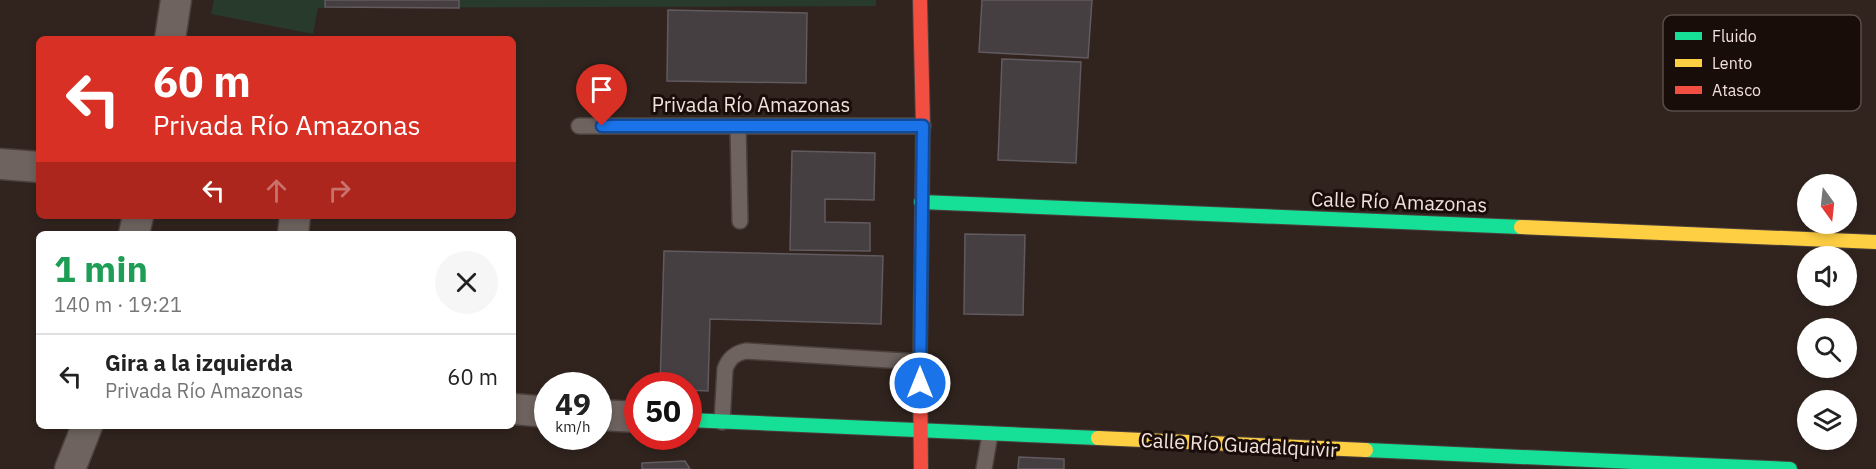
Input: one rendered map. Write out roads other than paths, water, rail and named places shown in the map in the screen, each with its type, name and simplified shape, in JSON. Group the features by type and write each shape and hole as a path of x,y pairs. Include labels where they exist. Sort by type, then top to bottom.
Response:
{"street":[{"path":"170,36 176,0"},
{"path":"917,3 923,126 921,469"},
{"path":"0,164 36,167"},
{"name":"Calle Río Amazonas","path":"921,202 1876,242"},
{"path":"516,410 534,411"},
{"name":"Calle Río Guadalquivir","path":"702,421 1790,469"},
{"path":"70,469 86,429"}],"lane":[{"name":"Privada Río Amazonas","path":"579,126 923,126"},
{"path":"738,126 740,220"},
{"path":"722,422 725,369 732,356 739,352 920,362"},
{"path":"984,469 990,434"}]}
